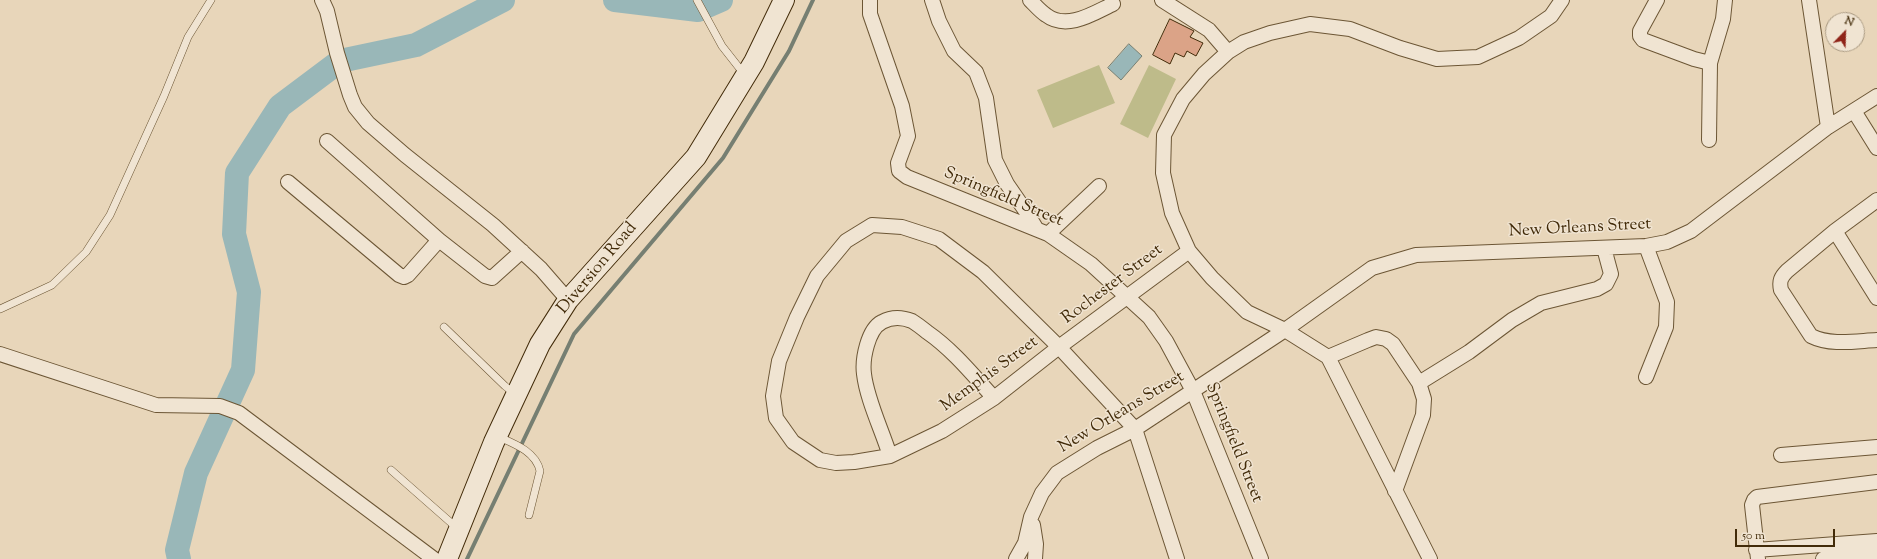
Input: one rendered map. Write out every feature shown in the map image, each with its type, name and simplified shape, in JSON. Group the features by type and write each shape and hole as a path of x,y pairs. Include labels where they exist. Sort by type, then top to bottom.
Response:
{"street":[{"path":"322,0 327,11 343,74 355,108 368,123 522,251 546,274 568,300"},
{"name":"Diversion Road","path":"447,559 459,529 503,439 516,395 540,344 568,300 696,157 745,76 784,0"},
{"name":"Springfield Street","path":"870,0 870,14 902,106 908,136 898,163 899,171 907,177 1042,231 1091,264 1149,318 1166,341 1193,391 1261,559"},
{"path":"932,0 939,21 954,51 976,72 986,98 995,160 1007,184 1027,213 1042,231 1099,186"},
{"path":"1030,0 1047,16 1066,22 1080,19 1116,1"},
{"path":"1162,0 1209,30 1228,52"},
{"path":"1430,559 1328,357 1286,330 1248,312 1212,278 1189,251 1172,212 1163,173 1164,135 1183,99 1204,74 1228,52 1244,42 1270,33 1310,24 1350,29 1400,48 1437,59 1478,57 1519,38 1551,16 1562,0"},
{"path":"1657,0 1640,31 1640,36 1643,40 1710,63"},
{"path":"1709,140 1710,63 1723,19 1725,0"},
{"path":"1809,0 1828,127"},
{"name":"New Orleans Street","path":"1016,559 1025,543 1031,517 1042,493 1057,473 1097,448 1135,429 1286,330 1372,268 1416,255 1646,246 1667,242 1691,230 1828,127 1877,96"},
{"path":"1854,111 1877,148"},
{"path":"326,141 439,240 485,276 492,278 522,251"},
{"path":"288,182 399,275 408,275 439,240"},
{"path":"1877,200 1835,231 1787,271 1779,282 1781,290 1811,336 1819,340 1836,342 1877,340"},
{"name":"Memphis Street","path":"1059,347 994,398 942,431 890,456 854,462 836,463 820,460 793,442 776,418 773,396 779,361 797,317 817,276 846,241 872,225 902,227 939,239 983,272 1059,347 1135,429 1177,559"},
{"path":"1835,231 1877,298"},
{"path":"1646,246 1667,302 1666,327 1646,377"},
{"path":"1419,383 1469,352 1512,320 1541,303 1597,289 1606,284 1611,274 1604,248"},
{"name":"Rochester Street","path":"1059,347 1189,251"},
{"path":"890,456 864,373 866,348 871,332 882,322 891,318 912,321 950,351 994,398"},
{"path":"1328,357 1368,340 1376,338 1386,339 1393,344 1419,383 1424,399 1423,415 1395,491"},
{"path":"0,354 156,405 220,406 239,413 434,559"},
{"path":"1781,455 1877,447"},
{"path":"1877,482 1757,497 1752,505 1757,554 1877,541"},
{"path":"1031,517 1036,544 1035,559"},
{"path":"1823,559 1877,554"}],"lane":[{"path":"0,309 52,285 86,252 110,214 124,186 164,96 188,37 211,0"},
{"path":"699,2 722,46 745,76"},
{"path":"444,327 516,395"},
{"path":"503,439 523,449 535,458 540,471 529,515"},
{"path":"391,470 459,529"}],"shaded area":[{"path":"1099,65 1115,103 1053,128 1037,90"},
{"path":"1149,65 1176,79 1148,138 1120,124"}],"water":[{"path":"1129,44 1142,56 1121,80 1108,68"}],"building":[{"path":"1170,19 1194,31 1190,37 1203,43 1196,56 1187,51 1184,57 1175,53 1170,64 1153,55"}],"waterway":[{"path":"179,559 177,550 196,473 243,370 249,292 234,234 237,173 280,106 340,61 416,45 503,0"},
{"path":"615,0 698,10 721,0"},
{"path":"467,559 574,334 723,158 789,51 813,0"}]}
